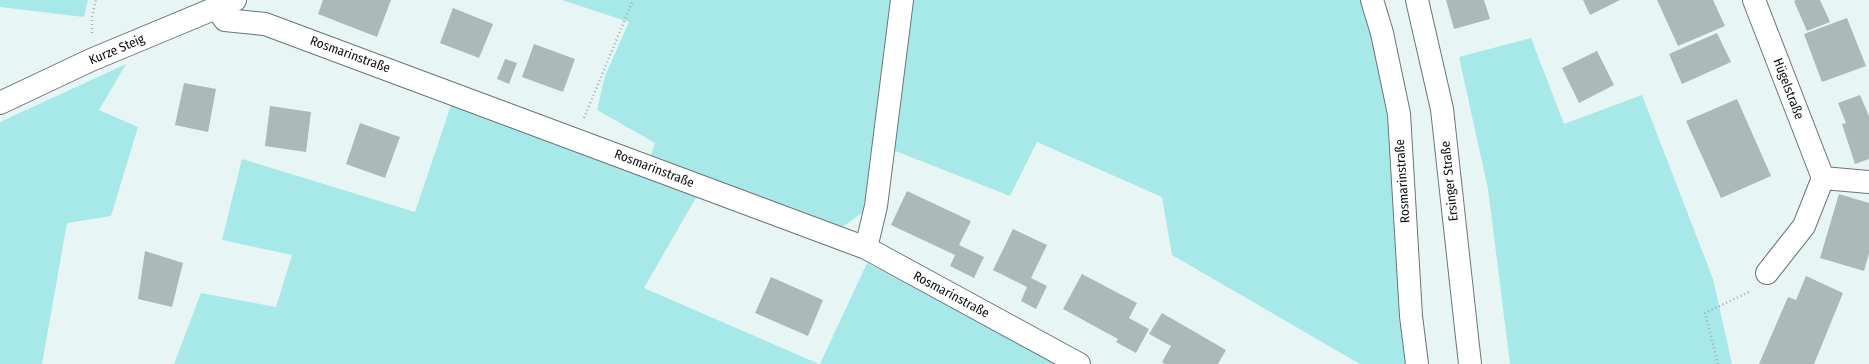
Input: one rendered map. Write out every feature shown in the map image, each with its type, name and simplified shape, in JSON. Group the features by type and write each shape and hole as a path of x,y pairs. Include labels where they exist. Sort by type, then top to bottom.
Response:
{"street":[{"path":"866,248 876,206 902,0"},
{"name":"Rosmarinstraße","path":"1372,0 1382,33 1399,114 1411,316 1417,364"},
{"name":"Ersinger Straße","path":"1417,0 1442,109 1470,364"},
{"name":"Hügelstraße","path":"1754,0 1823,178"},
{"name":"Kurze Steig","path":"0,103 91,60 225,4"},
{"name":"Rosmarinstraße","path":"225,4 225,20 265,24 866,248 1079,364"},
{"path":"1767,273 1804,226 1823,178 1869,182"}],"path":[{"path":"91,60 92,17 96,0"},
{"path":"575,139 633,0"},
{"path":"1718,364 1706,313 1750,292"}],"shaded area":[{"path":"0,0 88,0 84,17 0,7"},
{"path":"562,0 896,0 866,210 841,228 651,155 655,143 597,110 605,76 629,22"},
{"path":"911,0 1366,0 1392,110 1410,364 1360,364 1172,255 1162,197 1037,142 1010,196 893,150"},
{"path":"1531,38 1564,124 1642,95 1713,279 1732,364 1510,364 1488,189 1459,57"},
{"path":"126,64 99,110 138,127 111,216 67,223 42,364 0,364 0,122"},
{"path":"451,105 701,189 644,288 819,364 174,364 201,293 276,307 292,255 222,240 242,159 415,212"},
{"path":"867,263 1062,364 820,364"}],"building":[{"path":"323,0 391,0 377,37 318,14"},
{"path":"1446,0 1484,0 1490,19 1454,29"},
{"path":"1583,0 1620,0 1590,15"},
{"path":"1657,0 1713,0 1725,26 1678,46"},
{"path":"1820,0 1830,22 1807,31 1794,1"},
{"path":"453,8 493,24 479,58 440,43"},
{"path":"1847,18 1866,66 1822,82 1804,34"},
{"path":"1717,33 1731,62 1682,84 1669,54"},
{"path":"534,44 575,59 563,92 522,77"},
{"path":"1597,51 1614,85 1579,103 1562,68"},
{"path":"505,59 517,63 509,84 497,79"},
{"path":"184,83 216,89 208,132 175,125"},
{"path":"1860,95 1869,116 1869,159 1855,164 1842,124 1846,123 1838,103"},
{"path":"1737,99 1771,176 1721,198 1686,121"},
{"path":"270,106 311,112 306,152 265,146"},
{"path":"360,123 400,137 385,178 346,164"},
{"path":"907,191 971,221 959,245 984,257 974,278 950,266 955,255 891,225"},
{"path":"1839,194 1869,203 1869,253 1864,271 1820,258"},
{"path":"1013,229 1047,245 1031,278 1047,286 1036,309 1021,301 1027,287 993,270"},
{"path":"145,251 183,263 172,307 138,299"},
{"path":"1082,274 1137,303 1129,318 1149,329 1136,353 1116,342 1118,339 1063,309"},
{"path":"1806,276 1843,293 1814,364 1759,364 1788,297 1796,300"},
{"path":"771,277 823,300 808,336 755,313"},
{"path":"1162,313 1226,350 1218,364 1165,364 1162,362 1171,346 1149,334"}]}
